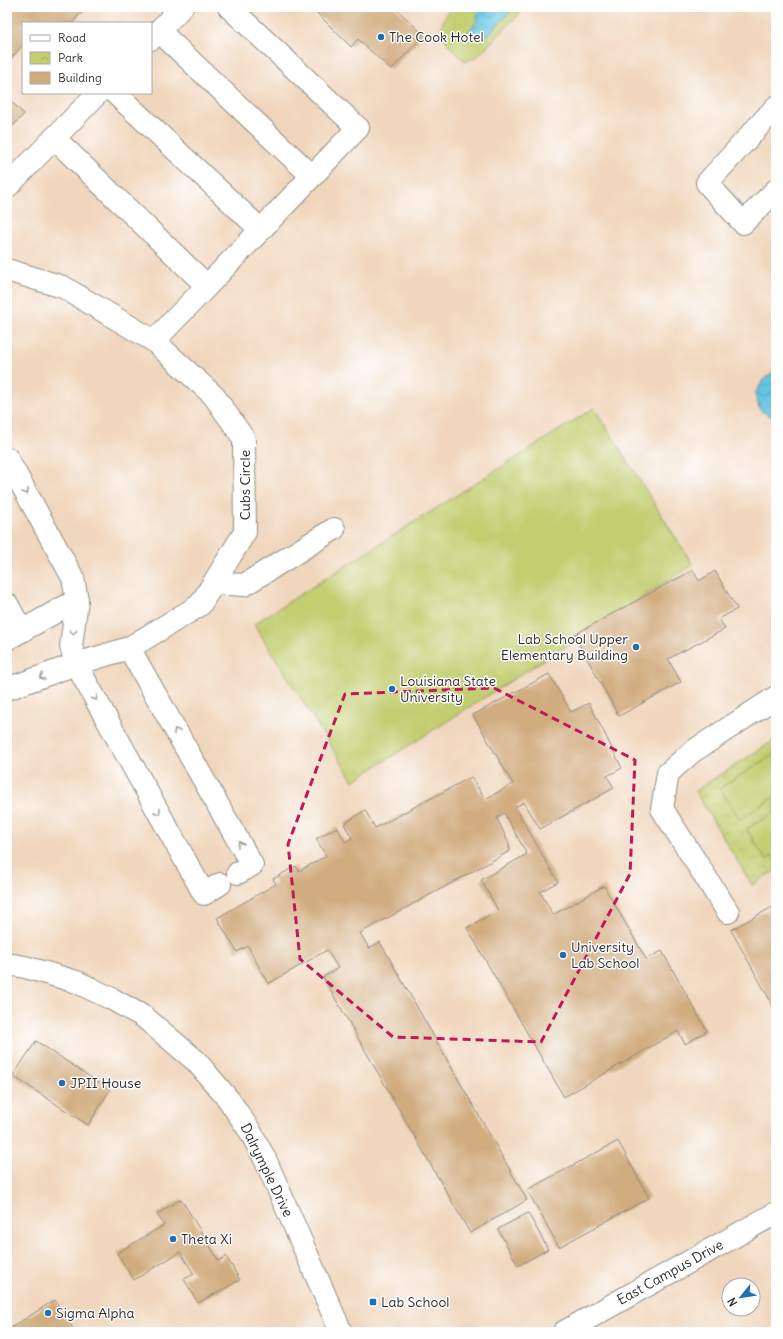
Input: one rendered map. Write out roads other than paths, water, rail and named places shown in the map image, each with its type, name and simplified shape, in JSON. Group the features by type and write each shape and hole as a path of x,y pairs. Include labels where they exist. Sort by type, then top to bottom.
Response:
{"street":[{"path":"182,7 155,35 312,176"},
{"path":"154,341 358,128 230,7"},
{"path":"7,186 97,94"},
{"path":"116,94 260,230"},
{"path":"776,107 707,183 743,223 776,190"},
{"path":"54,138 207,286"},
{"name":"Cubs Circle","path":"7,270 63,287 154,341 214,396 244,439 245,532 200,606 129,648 76,664 7,689"},
{"path":"7,458 73,578 77,600 71,646 76,664 204,894 252,865 129,648"},
{"path":"214,583 244,585 334,529"},
{"path":"7,604 14,635 77,600"},
{"path":"728,912 662,809 668,773 692,752 776,697"},
{"name":"Dalrymple Drive","path":"7,964 25,967 77,982 112,999 144,1017 196,1061 229,1100 250,1131 265,1159 341,1332"},
{"name":"East Campus Drive","path":"564,1332 776,1213"}],"water":[{"path":"505,7 510,12 483,40 478,36 475,39 470,38 468,32 477,21 477,14 483,8"},
{"path":"776,370 776,419 760,410 755,394 764,379"}],"place":[{"name":"The Cook Hotel","path":"381,37"},
{"name":"Lab School Upper Elementary Building","path":"636,647"},
{"name":"Louisiana State University","path":"392,689"},
{"name":"University Lab School","path":"563,955"},
{"name":"JPII House","path":"62,1083"},
{"name":"Theta Xi","path":"173,1239"},
{"name":"Lab School","path":"373,1302"},
{"name":"Sigma Alpha","path":"48,1313"}]}
